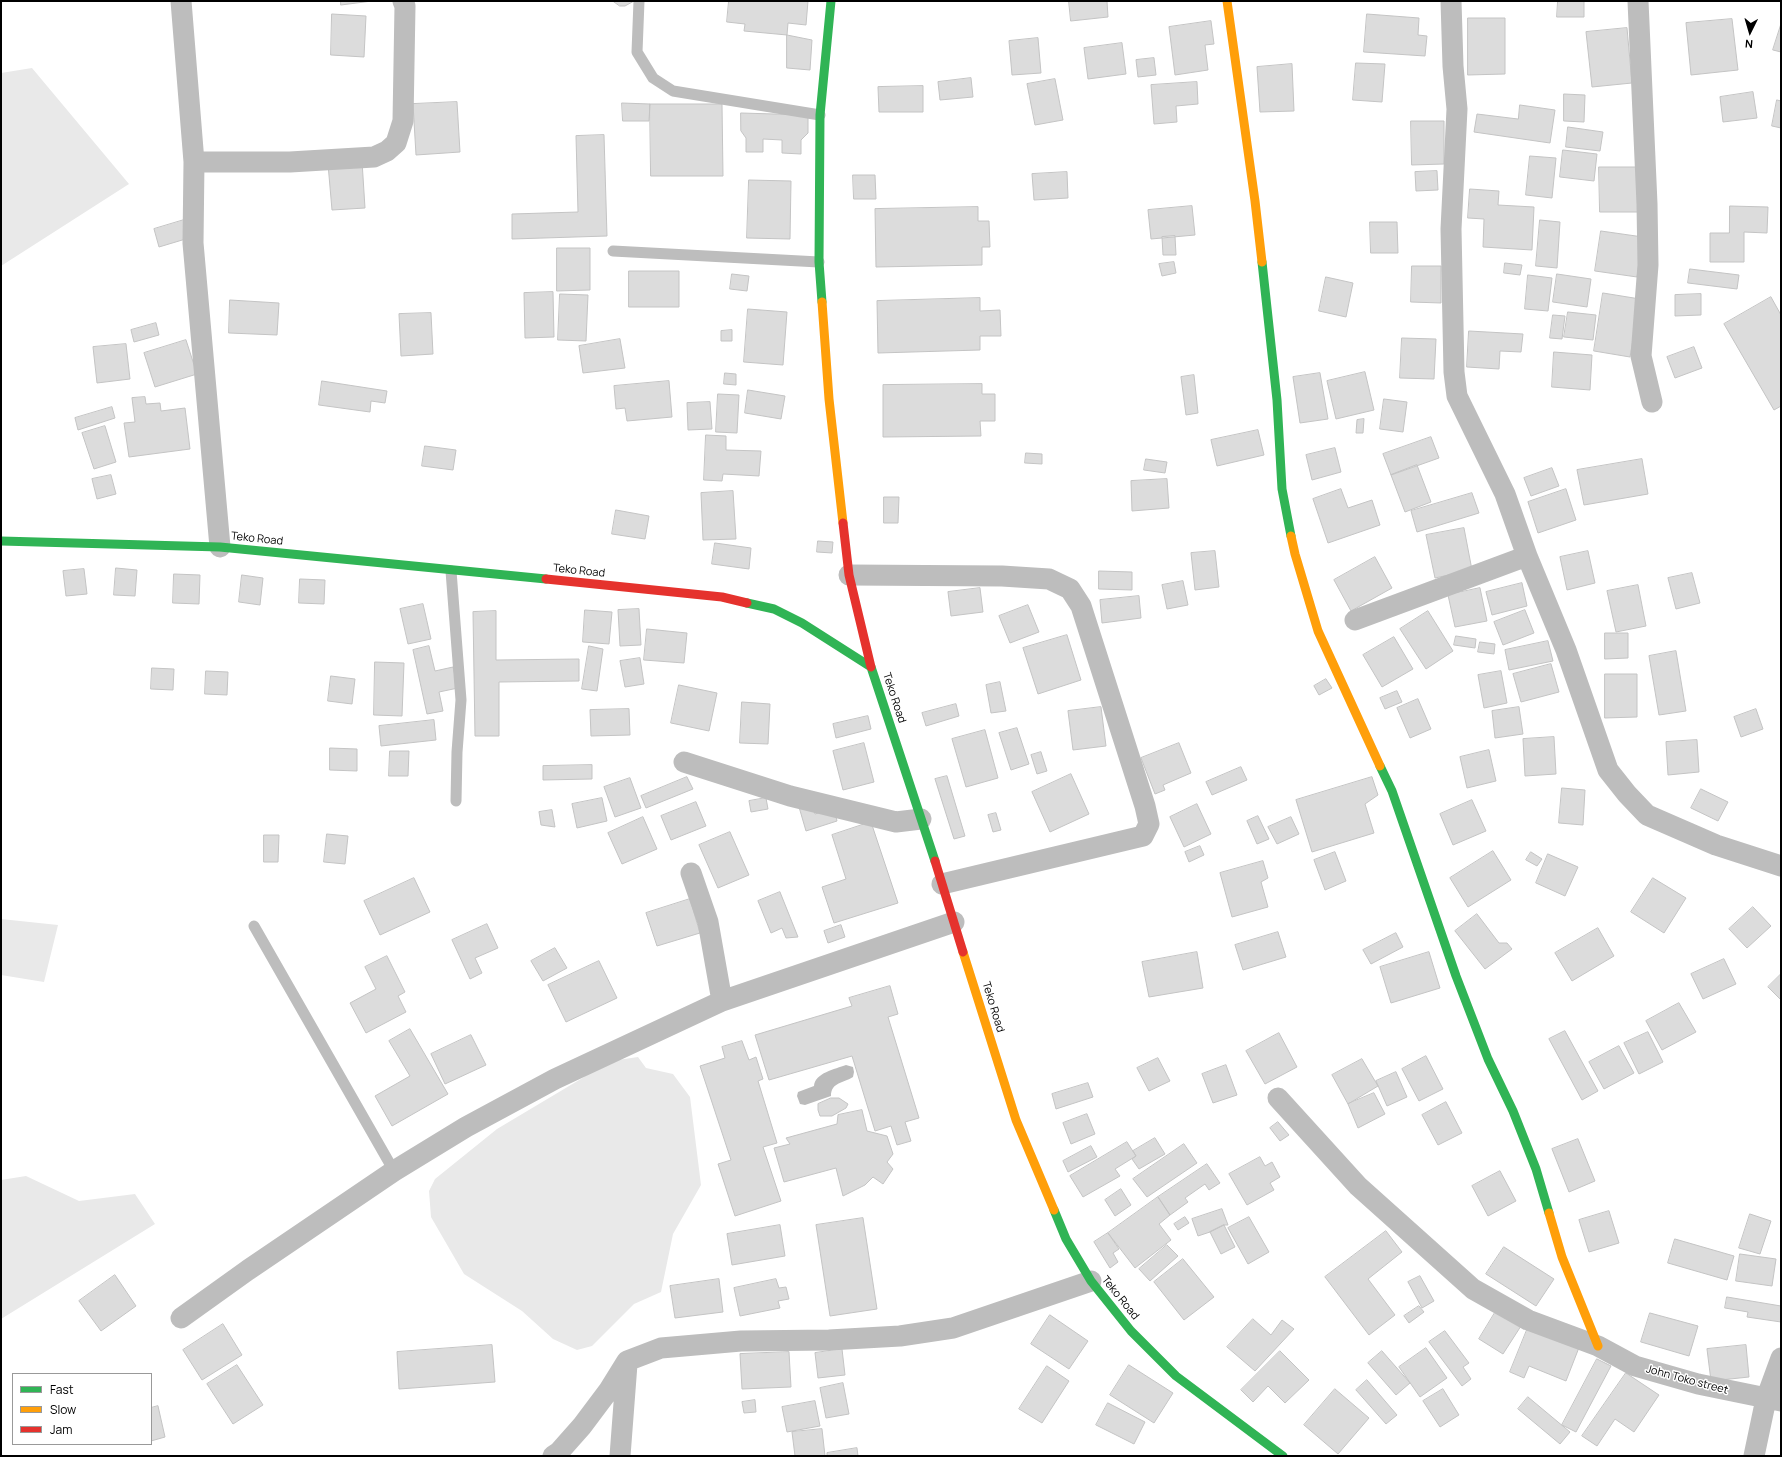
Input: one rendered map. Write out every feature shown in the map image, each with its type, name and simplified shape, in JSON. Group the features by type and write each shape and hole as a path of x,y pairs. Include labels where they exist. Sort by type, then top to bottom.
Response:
{"street":[{"path":"181,1 194,162 193,243 220,547"},
{"path":"194,162 305,161 374,157 387,151 396,143 403,121 405,6 403,1"},
{"path":"831,1 820,115 819,262 829,398 849,575 871,667"},
{"path":"1227,1 1256,209 1277,400 1282,489 1295,554 1318,631 1392,791 1456,976 1488,1059 1513,1111 1536,1170 1562,1257 1598,1346"},
{"path":"1451,1 1452,66 1457,109 1451,229 1454,372 1457,396 1505,494 1527,556 1566,650 1608,770 1627,794 1647,815 1716,845 1781,866"},
{"path":"1638,1 1647,204 1648,265 1641,356 1652,402"},
{"name":"Teko Road","path":"1,541 220,547 722,597 774,609 802,623 871,667 942,884 1016,1120 1066,1239 1091,1281 1131,1330 1176,1376 1283,1456"},
{"path":"1355,620 1527,556"},
{"path":"849,575 1025,577 1049,579 1070,589 1081,606 1146,806 1149,824 1143,836 942,884"},
{"path":"684,762 790,796 896,822 921,819"},
{"path":"691,872 708,922 722,1001"},
{"path":"181,1318 248,1270 394,1171 466,1127 554,1079 722,1001 954,922"},
{"name":"John Toko street","path":"1278,1098 1358,1186 1472,1289 1528,1320 1598,1346 1634,1366 1698,1384 1773,1400"},
{"path":"553,1456 559,1452 582,1426 609,1390 627,1361 662,1348 741,1341 829,1340 900,1336 952,1328 1091,1281"},
{"path":"1754,1456 1773,1400 1781,1358"},
{"path":"620,1456 627,1361"}],"lane":[{"path":"638,1 637,52 653,78 673,91 820,115"},
{"path":"613,251 819,262"},
{"path":"452,571 461,700 457,752 456,801"},
{"path":"254,926 394,1171"}],"shaded area":[{"path":"32,68 129,184 1,266 1,73"},
{"path":"1,919 58,925 44,982 1,975"},
{"path":"638,1057 646,1068 673,1074 690,1097 701,1185 673,1234 661,1292 634,1304 592,1346 577,1350 553,1339 522,1311 464,1274 431,1217 429,1191 435,1179 497,1129 611,1061"},
{"path":"846,1065 853,1067 853,1077 836,1085 833,1088 831,1096 805,1105 800,1104 797,1096 798,1092 814,1086 815,1082 822,1075"},
{"path":"26,1176 79,1201 135,1194 155,1224 1,1319 1,1180"}],"building":[{"path":"341,1 372,1 341,5"},
{"path":"613,1 634,1 625,6 620,6"},
{"path":"729,1 808,1 806,25 788,23 787,35 744,31 745,24 727,22"},
{"path":"1069,1 1107,1 1108,17 1071,21"},
{"path":"1558,1 1584,1 1584,17 1557,17"},
{"path":"332,14 366,16 364,57 331,55"},
{"path":"1367,14 1419,18 1418,35 1427,36 1425,56 1364,52"},
{"path":"1468,18 1505,18 1505,74 1468,75"},
{"path":"1732,19 1738,70 1691,75 1686,23"},
{"path":"1211,21 1214,44 1205,45 1208,70 1175,75 1169,27"},
{"path":"1781,24 1781,52 1773,50"},
{"path":"1627,28 1632,83 1592,87 1586,32"},
{"path":"787,35 812,40 810,70 787,68"},
{"path":"1038,38 1041,73 1012,75 1009,41"},
{"path":"1122,43 1126,74 1088,79 1084,48"},
{"path":"1154,58 1156,75 1138,77 1136,60"},
{"path":"1356,63 1385,64 1382,102 1353,100"},
{"path":"1292,64 1294,111 1260,112 1257,67"},
{"path":"971,78 973,97 940,100 938,82"},
{"path":"1055,79 1063,120 1035,125 1027,84"},
{"path":"1197,82 1198,104 1176,106 1177,122 1154,124 1151,85"},
{"path":"923,86 923,112 879,112 878,87"},
{"path":"1753,92 1757,118 1723,122 1720,97"},
{"path":"1564,94 1585,95 1584,122 1564,121"},
{"path":"1777,100 1781,101 1781,128 1772,126"},
{"path":"457,102 460,152 416,155 413,104"},
{"path":"622,103 650,104 649,121 623,121"},
{"path":"650,104 722,104 723,176 651,176"},
{"path":"1520,105 1555,110 1550,143 1474,132 1477,114 1518,119"},
{"path":"741,113 808,115 808,133 801,140 801,154 782,153 782,140 763,139 763,152 746,152 746,138 741,131"},
{"path":"1411,121 1444,121 1444,164 1412,165"},
{"path":"1568,127 1603,132 1600,151 1566,147"},
{"path":"604,135 607,236 512,239 512,214 578,212 576,136"},
{"path":"1563,150 1597,154 1594,181 1560,177"},
{"path":"1530,156 1556,158 1552,198 1526,195"},
{"path":"362,161 365,208 332,210 328,164"},
{"path":"1599,167 1643,167 1644,212 1600,212"},
{"path":"1437,171 1438,190 1416,191 1415,172"},
{"path":"1067,172 1068,198 1034,200 1032,174"},
{"path":"853,175 875,175 876,199 854,199"},
{"path":"749,180 791,181 790,239 747,238"},
{"path":"1470,189 1499,191 1498,205 1534,207 1532,250 1483,247 1484,219 1468,218"},
{"path":"1192,206 1195,235 1151,239 1148,210"},
{"path":"1730,206 1768,207 1767,233 1744,232 1744,262 1710,262 1710,233 1729,233"},
{"path":"978,207 978,221 989,221 990,247 982,247 982,265 876,267 875,209"},
{"path":"184,220 189,238 159,247 154,229"},
{"path":"1540,220 1560,222 1557,268 1536,266"},
{"path":"1370,222 1397,222 1398,253 1371,253"},
{"path":"1601,231 1643,237 1637,277 1595,271"},
{"path":"1175,236 1176,255 1163,255 1162,237"},
{"path":"557,248 590,248 590,290 557,291"},
{"path":"1174,262 1176,273 1162,276 1159,264"},
{"path":"1505,263 1522,265 1520,275 1504,273"},
{"path":"1412,266 1441,266 1441,303 1411,302"},
{"path":"1690,269 1739,275 1737,289 1688,283"},
{"path":"629,271 679,271 679,307 629,307"},
{"path":"732,274 749,276 747,291 730,289"},
{"path":"1557,274 1591,279 1587,307 1553,302"},
{"path":"1528,275 1552,278 1548,311 1525,309"},
{"path":"1326,277 1353,283 1346,317 1319,311"},
{"path":"553,292 554,337 525,338 524,293"},
{"path":"1603,293 1640,299 1630,357 1594,351"},
{"path":"560,294 588,295 586,341 558,340"},
{"path":"1701,294 1701,315 1675,316 1675,295"},
{"path":"1771,297 1781,315 1781,406 1774,410 1724,324"},
{"path":"980,298 980,311 1000,310 1001,336 980,336 980,350 878,353 877,301"},
{"path":"230,300 279,303 277,335 229,333"},
{"path":"748,309 787,312 783,365 744,362"},
{"path":"1568,312 1596,315 1593,340 1564,337"},
{"path":"431,313 433,354 401,356 399,314"},
{"path":"1553,315 1565,316 1562,339 1550,338"},
{"path":"156,323 159,335 134,342 131,330"},
{"path":"732,330 732,341 721,341 721,331"},
{"path":"1469,331 1523,334 1521,352 1500,351 1499,369 1467,367"},
{"path":"1402,338 1436,339 1434,379 1400,378"},
{"path":"620,339 625,368 583,373 579,346"},
{"path":"186,340 197,374 155,387 144,353"},
{"path":"126,344 130,379 97,383 93,347"},
{"path":"1694,347 1702,368 1675,378 1667,357"},
{"path":"1554,352 1592,355 1590,390 1552,387"},
{"path":"1365,372 1374,410 1336,419 1327,381"},
{"path":"725,373 736,374 736,385 724,384"},
{"path":"1320,373 1328,419 1300,423 1293,377"},
{"path":"1194,375 1198,413 1186,415 1181,377"},
{"path":"322,381 387,391 385,403 371,401 370,412 319,405"},
{"path":"669,381 672,417 627,421 625,408 616,409 614,386"},
{"path":"982,384 982,394 995,394 995,421 980,421 981,436 883,437 883,385"},
{"path":"748,390 785,396 781,419 745,413"},
{"path":"718,394 739,395 737,433 716,432"},
{"path":"145,397 146,404 160,403 161,411 185,408 190,449 129,457 124,423 135,422 132,398"},
{"path":"1384,399 1407,402 1403,432 1380,429"},
{"path":"710,402 712,429 688,430 687,403"},
{"path":"112,407 115,418 78,430 75,418"},
{"path":"1364,419 1363,433 1356,433 1357,420"},
{"path":"105,426 116,462 94,469 82,433"},
{"path":"1258,430 1264,455 1217,466 1211,440"},
{"path":"706,435 726,436 726,450 761,451 759,476 723,474 722,481 704,480"},
{"path":"1431,437 1439,458 1391,475 1383,454"},
{"path":"425,446 456,450 453,470 422,466"},
{"path":"1335,448 1341,472 1312,480 1306,455"},
{"path":"1026,453 1042,454 1042,464 1025,463"},
{"path":"1146,459 1167,462 1165,473 1144,470"},
{"path":"1642,459 1648,494 1584,505 1577,470"},
{"path":"1417,465 1431,502 1405,512 1391,475"},
{"path":"1552,468 1559,486 1531,496 1524,478"},
{"path":"111,475 116,494 97,499 92,479"},
{"path":"1167,479 1169,508 1132,511 1131,481"},
{"path":"1341,489 1348,508 1372,500 1380,525 1328,543 1313,499"},
{"path":"1566,489 1576,520 1538,533 1528,502"},
{"path":"733,491 736,539 703,540 701,493"},
{"path":"1472,493 1479,513 1417,532 1411,511"},
{"path":"884,497 899,497 898,523 884,523"},
{"path":"616,510 649,516 645,539 612,534"},
{"path":"1464,528 1472,570 1435,578 1426,535"},
{"path":"818,541 833,542 832,553 817,552"},
{"path":"715,543 751,548 749,569 712,564"},
{"path":"1215,551 1219,587 1195,590 1191,553"},
{"path":"1588,551 1595,583 1567,590 1560,557"},
{"path":"1375,557 1392,588 1351,611 1334,580"},
{"path":"116,568 137,570 135,596 114,595"},
{"path":"84,569 87,594 66,596 63,571"},
{"path":"1099,571 1132,572 1132,590 1099,589"},
{"path":"1692,573 1700,603 1676,609 1668,578"},
{"path":"174,574 200,575 199,604 173,603"},
{"path":"242,575 263,578 260,605 239,602"},
{"path":"300,579 325,580 324,604 299,603"},
{"path":"1183,581 1188,605 1167,609 1162,585"},
{"path":"1522,583 1527,606 1492,615 1486,592"},
{"path":"1638,585 1646,626 1616,632 1607,591"},
{"path":"980,588 983,612 951,616 948,592"},
{"path":"1480,588 1487,621 1455,627 1448,595"},
{"path":"1139,596 1141,618 1102,623 1100,600"},
{"path":"423,604 431,639 408,644 400,609"},
{"path":"1028,605 1039,632 1010,643 999,616"},
{"path":"639,609 641,645 620,646 618,610"},
{"path":"585,610 612,612 609,644 583,642"},
{"path":"1525,610 1534,633 1503,645 1494,622"},
{"path":"496,611 496,660 579,659 579,681 499,682 499,736 475,736 473,612"},
{"path":"1428,611 1453,651 1426,669 1400,629"},
{"path":"647,629 687,633 684,663 644,660"},
{"path":"1605,633 1628,633 1628,658 1605,659"},
{"path":"1067,635 1081,680 1038,694 1023,648"},
{"path":"1456,636 1476,639 1475,648 1454,645"},
{"path":"1394,637 1413,669 1382,687 1363,655"},
{"path":"1548,641 1553,661 1509,670 1505,650"},
{"path":"1480,642 1495,644 1494,654 1478,652"},
{"path":"429,646 435,671 453,667 458,688 439,692 443,711 427,714 413,650"},
{"path":"589,646 603,649 597,691 582,689"},
{"path":"1676,651 1686,711 1659,715 1649,656"},
{"path":"640,658 644,684 625,687 620,661"},
{"path":"375,662 404,663 402,716 374,715"},
{"path":"1551,664 1559,692 1521,702 1513,674"},
{"path":"152,668 174,669 173,690 151,689"},
{"path":"206,671 228,672 227,695 205,694"},
{"path":"1501,671 1507,703 1484,708 1478,675"},
{"path":"1605,674 1637,674 1637,717 1605,718"},
{"path":"331,676 355,679 352,704 328,701"},
{"path":"1326,679 1332,688 1319,695 1314,686"},
{"path":"1000,682 1006,711 991,713 986,685"},
{"path":"679,685 717,693 709,731 671,723"},
{"path":"1397,691 1402,702 1385,709 1380,698"},
{"path":"1418,699 1431,729 1410,738 1397,708"},
{"path":"742,702 770,704 768,744 740,743"},
{"path":"956,704 959,716 926,726 922,713"},
{"path":"1101,707 1106,746 1073,750 1068,711"},
{"path":"1519,707 1523,734 1495,738 1492,711"},
{"path":"629,709 630,735 591,736 590,710"},
{"path":"1756,709 1763,729 1741,737 1734,717"},
{"path":"868,716 871,729 836,738 833,724"},
{"path":"434,720 436,740 381,746 379,726"},
{"path":"1017,728 1029,764 1011,770 999,733"},
{"path":"985,730 998,778 966,787 952,739"},
{"path":"1554,737 1556,774 1525,776 1523,739"},
{"path":"1697,740 1699,772 1668,775 1666,742"},
{"path":"864,743 874,782 843,790 833,751"},
{"path":"1179,743 1191,773 1163,785 1165,790 1155,794 1141,758"},
{"path":"330,748 357,749 357,771 330,770"},
{"path":"1489,750 1496,781 1467,788 1460,757"},
{"path":"390,751 409,751 408,776 389,776"},
{"path":"1041,752 1047,771 1037,774 1031,755"},
{"path":"592,765 592,779 543,780 543,766"},
{"path":"1241,767 1247,780 1212,795 1206,782"},
{"path":"1071,774 1089,814 1050,832 1032,792"},
{"path":"947,776 965,836 954,839 935,779"},
{"path":"687,777 693,789 646,808 641,796"},
{"path":"1372,777 1378,795 1365,804 1374,833 1312,852 1296,800"},
{"path":"630,778 641,808 615,817 604,787"},
{"path":"1562,788 1585,790 1583,825 1559,823"},
{"path":"1701,789 1728,802 1718,821 1691,808"},
{"path":"602,798 607,821 577,828 572,804"},
{"path":"766,798 768,809 751,812 749,801"},
{"path":"1472,800 1486,831 1453,845 1440,814"},
{"path":"696,802 706,826 671,840 661,816"},
{"path":"811,803 815,814 834,808 837,821 806,831 799,807"},
{"path":"1197,804 1211,834 1184,847 1170,817"},
{"path":"552,810 555,827 541,825 539,812"},
{"path":"996,813 1001,830 993,832 988,815"},
{"path":"1258,816 1269,839 1257,844 1247,821"},
{"path":"643,817 657,849 622,864 608,833"},
{"path":"1291,817 1299,834 1277,844 1268,827"},
{"path":"871,822 898,903 834,923 822,887 846,879 832,835"},
{"path":"730,832 749,875 718,888 699,845"},
{"path":"327,834 348,836 345,864 324,862"},
{"path":"264,835 279,835 278,862 264,862"},
{"path":"1200,846 1204,855 1189,862 1185,852"},
{"path":"1493,851 1511,880 1468,907 1450,878"},
{"path":"1335,852 1346,881 1325,890 1314,860"},
{"path":"1531,852 1542,859 1537,866 1526,860"},
{"path":"1548,854 1578,867 1565,896 1536,883"},
{"path":"1263,861 1268,878 1261,882 1268,907 1232,917 1220,873"},
{"path":"414,878 430,912 380,935 364,901"},
{"path":"1653,878 1686,898 1664,933 1631,912"},
{"path":"780,892 798,937 786,938 782,928 771,933 758,901"},
{"path":"690,899 700,933 657,946 646,913"},
{"path":"1753,907 1771,926 1747,948 1729,929"},
{"path":"1477,914 1499,943 1507,943 1512,949 1485,969 1455,931"},
{"path":"487,924 498,948 475,958 482,973 470,979 452,940"},
{"path":"841,925 845,937 828,943 824,931"},
{"path":"1598,928 1614,956 1572,981 1555,953"},
{"path":"1278,932 1286,957 1243,970 1235,945"},
{"path":"1396,933 1403,947 1371,964 1363,950"},
{"path":"555,948 567,968 543,981 531,961"},
{"path":"1197,952 1203,988 1149,997 1142,962"},
{"path":"1429,952 1440,988 1391,1003 1380,967"},
{"path":"387,956 405,992 398,996 406,1012 366,1033 350,1003 376,989 365,967"},
{"path":"1724,959 1736,984 1703,999 1691,974"},
{"path":"599,961 617,998 566,1022 548,985"},
{"path":"1781,974 1781,1000 1768,987"},
{"path":"890,986 898,1014 888,1017 919,1118 905,1122 911,1141 897,1145 891,1126 875,1131 852,1056 769,1080 755,1035 852,1006 849,998"},
{"path":"1679,1003 1696,1032 1662,1050 1646,1021"},
{"path":"410,1029 448,1094 392,1126 375,1096 410,1076 389,1041"},
{"path":"1565,1031 1598,1091 1582,1100 1549,1039"},
{"path":"1648,1032 1663,1062 1639,1074 1624,1043"},
{"path":"1279,1033 1297,1067 1265,1084 1246,1051"},
{"path":"471,1035 486,1065 445,1084 431,1054"},
{"path":"742,1041 749,1060 756,1057 763,1079 758,1081 777,1143 763,1147 781,1201 735,1216 718,1164 731,1160 700,1066 725,1058 722,1047"},
{"path":"1619,1046 1634,1073 1604,1089 1589,1062"},
{"path":"1426,1056 1443,1089 1419,1101 1402,1069"},
{"path":"1158,1058 1170,1081 1149,1091 1137,1068"},
{"path":"1362,1059 1378,1086 1348,1104 1332,1075"},
{"path":"1226,1065 1237,1095 1213,1103 1202,1074"},
{"path":"1396,1072 1407,1097 1387,1106 1376,1081"},
{"path":"1088,1083 1093,1097 1056,1109 1052,1094"},
{"path":"1374,1093 1385,1114 1358,1128 1348,1104"},
{"path":"831,1098 839,1098 848,1104 846,1108 832,1116 820,1116 818,1104"},
{"path":"1446,1102 1462,1133 1438,1145 1422,1115"},
{"path":"862,1110 867,1131 887,1136 893,1154 887,1162 893,1169 883,1184 873,1177 865,1185 843,1196 836,1168 784,1182 774,1148 790,1144 786,1138 837,1124 838,1115"},
{"path":"1087,1114 1095,1134 1071,1144 1063,1123"},
{"path":"1278,1122 1289,1135 1280,1141 1270,1128"},
{"path":"1155,1138 1165,1154 1139,1169 1132,1159 1136,1156 1133,1151"},
{"path":"1578,1139 1595,1181 1569,1192 1552,1149"},
{"path":"1127,1142 1136,1156 1115,1169 1120,1176 1083,1197 1070,1176"},
{"path":"1184,1144 1197,1163 1147,1197 1133,1179"},
{"path":"1091,1146 1097,1157 1068,1172 1063,1161"},
{"path":"1260,1157 1265,1166 1272,1162 1280,1177 1270,1183 1274,1190 1247,1205 1229,1174"},
{"path":"1207,1164 1220,1183 1209,1190 1205,1184 1185,1198 1188,1202 1170,1215 1158,1197"},
{"path":"1500,1171 1516,1201 1488,1216 1472,1186"},
{"path":"1121,1189 1131,1205 1115,1216 1105,1200"},
{"path":"1158,1197 1170,1215 1159,1224 1171,1240 1135,1268 1108,1233"},
{"path":"1222,1209 1228,1225 1224,1225 1198,1236 1192,1219"},
{"path":"1609,1211 1619,1243 1589,1252 1579,1220"},
{"path":"1750,1214 1771,1221 1760,1254 1739,1248"},
{"path":"1185,1217 1189,1223 1178,1230 1174,1224"},
{"path":"1249,1217 1269,1252 1248,1264 1228,1228"},
{"path":"863,1218 877,1309 830,1316 816,1225"},
{"path":"780,1225 785,1256 732,1265 727,1234"},
{"path":"1224,1225 1235,1247 1221,1254 1210,1232"},
{"path":"1386,1231 1402,1252 1368,1279 1395,1315 1369,1335 1325,1277"},
{"path":"1108,1233 1119,1249 1113,1253 1118,1262 1110,1268 1094,1242"},
{"path":"1675,1239 1734,1256 1727,1280 1668,1263"},
{"path":"1167,1245 1178,1256 1150,1281 1139,1269"},
{"path":"1504,1247 1554,1279 1536,1306 1486,1274"},
{"path":"1740,1254 1776,1259 1772,1286 1736,1281"},
{"path":"1183,1259 1214,1297 1184,1320 1154,1282"},
{"path":"115,1275 136,1306 101,1331 79,1301"},
{"path":"1420,1276 1434,1301 1422,1308 1408,1282"},
{"path":"719,1279 723,1312 675,1318 670,1286"},
{"path":"776,1279 779,1288 786,1287 789,1299 778,1301 780,1308 740,1316 734,1288"},
{"path":"1727,1297 1781,1306 1781,1322 1747,1317 1748,1312 1725,1308"},
{"path":"1419,1306 1424,1312 1409,1323 1404,1316"},
{"path":"1496,1311 1521,1326 1503,1354 1479,1339"},
{"path":"1650,1313 1698,1326 1689,1356 1641,1342"},
{"path":"1050,1315 1088,1341 1069,1369 1031,1344"},
{"path":"1253,1319 1271,1335 1282,1320 1294,1329 1255,1371 1227,1347"},
{"path":"223,1324 242,1355 202,1380 183,1350"},
{"path":"1529,1325 1580,1345 1566,1381 1529,1366 1524,1378 1510,1372"},
{"path":"1445,1331 1469,1363 1463,1367 1471,1379 1462,1386 1429,1342"},
{"path":"492,1345 495,1382 399,1389 397,1352"},
{"path":"1746,1345 1749,1377 1711,1381 1707,1349"},
{"path":"1426,1348 1447,1378 1420,1397 1399,1367"},
{"path":"842,1349 845,1375 818,1378 815,1353"},
{"path":"1280,1351 1309,1380 1285,1403 1268,1386 1253,1402 1241,1390"},
{"path":"1382,1351 1410,1383 1396,1395 1368,1363"},
{"path":"789,1352 791,1387 742,1389 740,1354"},
{"path":"1597,1359 1611,1366 1576,1432 1562,1425"},
{"path":"237,1365 263,1405 233,1424 207,1384"},
{"path":"1129,1365 1173,1393 1154,1423 1110,1395"},
{"path":"1047,1366 1069,1381 1042,1423 1019,1409"},
{"path":"1626,1373 1659,1395 1634,1432 1615,1419 1597,1446 1582,1436"},
{"path":"1367,1380 1397,1415 1386,1424 1356,1390"},
{"path":"843,1383 849,1414 826,1418 820,1388"},
{"path":"1335,1389 1369,1418 1338,1454 1304,1425"},
{"path":"1443,1389 1459,1415 1440,1427 1423,1401"},
{"path":"1528,1397 1570,1432 1560,1444 1518,1409"},
{"path":"755,1400 756,1412 744,1413 742,1402"},
{"path":"815,1401 820,1426 787,1432 782,1407"},
{"path":"1108,1403 1145,1422 1134,1444 1096,1425"},
{"path":"158,1406 165,1437 152,1441 152,1408"},
{"path":"822,1429 825,1456 795,1456 792,1432"},
{"path":"857,1448 858,1456 827,1456 827,1453"}],"traffic: fast":[{"path":"822,302 819,262 820,115 831,1"},
{"path":"1262,262 1277,400 1282,489 1291,536"},
{"path":"1,541 220,547 546,579"},
{"path":"747,603 774,609 802,623 871,667 935,861"},
{"path":"1380,766 1392,791 1456,976 1488,1059 1513,1111 1536,1169 1549,1213"},
{"path":"1054,1210 1066,1239 1091,1281 1131,1331 1176,1376 1283,1456"}],"traffic: slow":[{"path":"1227,1 1262,262"},
{"path":"822,302 829,399 843,523"},
{"path":"1291,536 1318,631 1380,766"},
{"path":"963,952 1016,1120 1054,1210"},
{"path":"1549,1213 1562,1257 1598,1346"}],"traffic: jam":[{"path":"843,523 849,575 871,667"},
{"path":"546,579 722,597 747,603"},
{"path":"935,861 963,952"}]}
